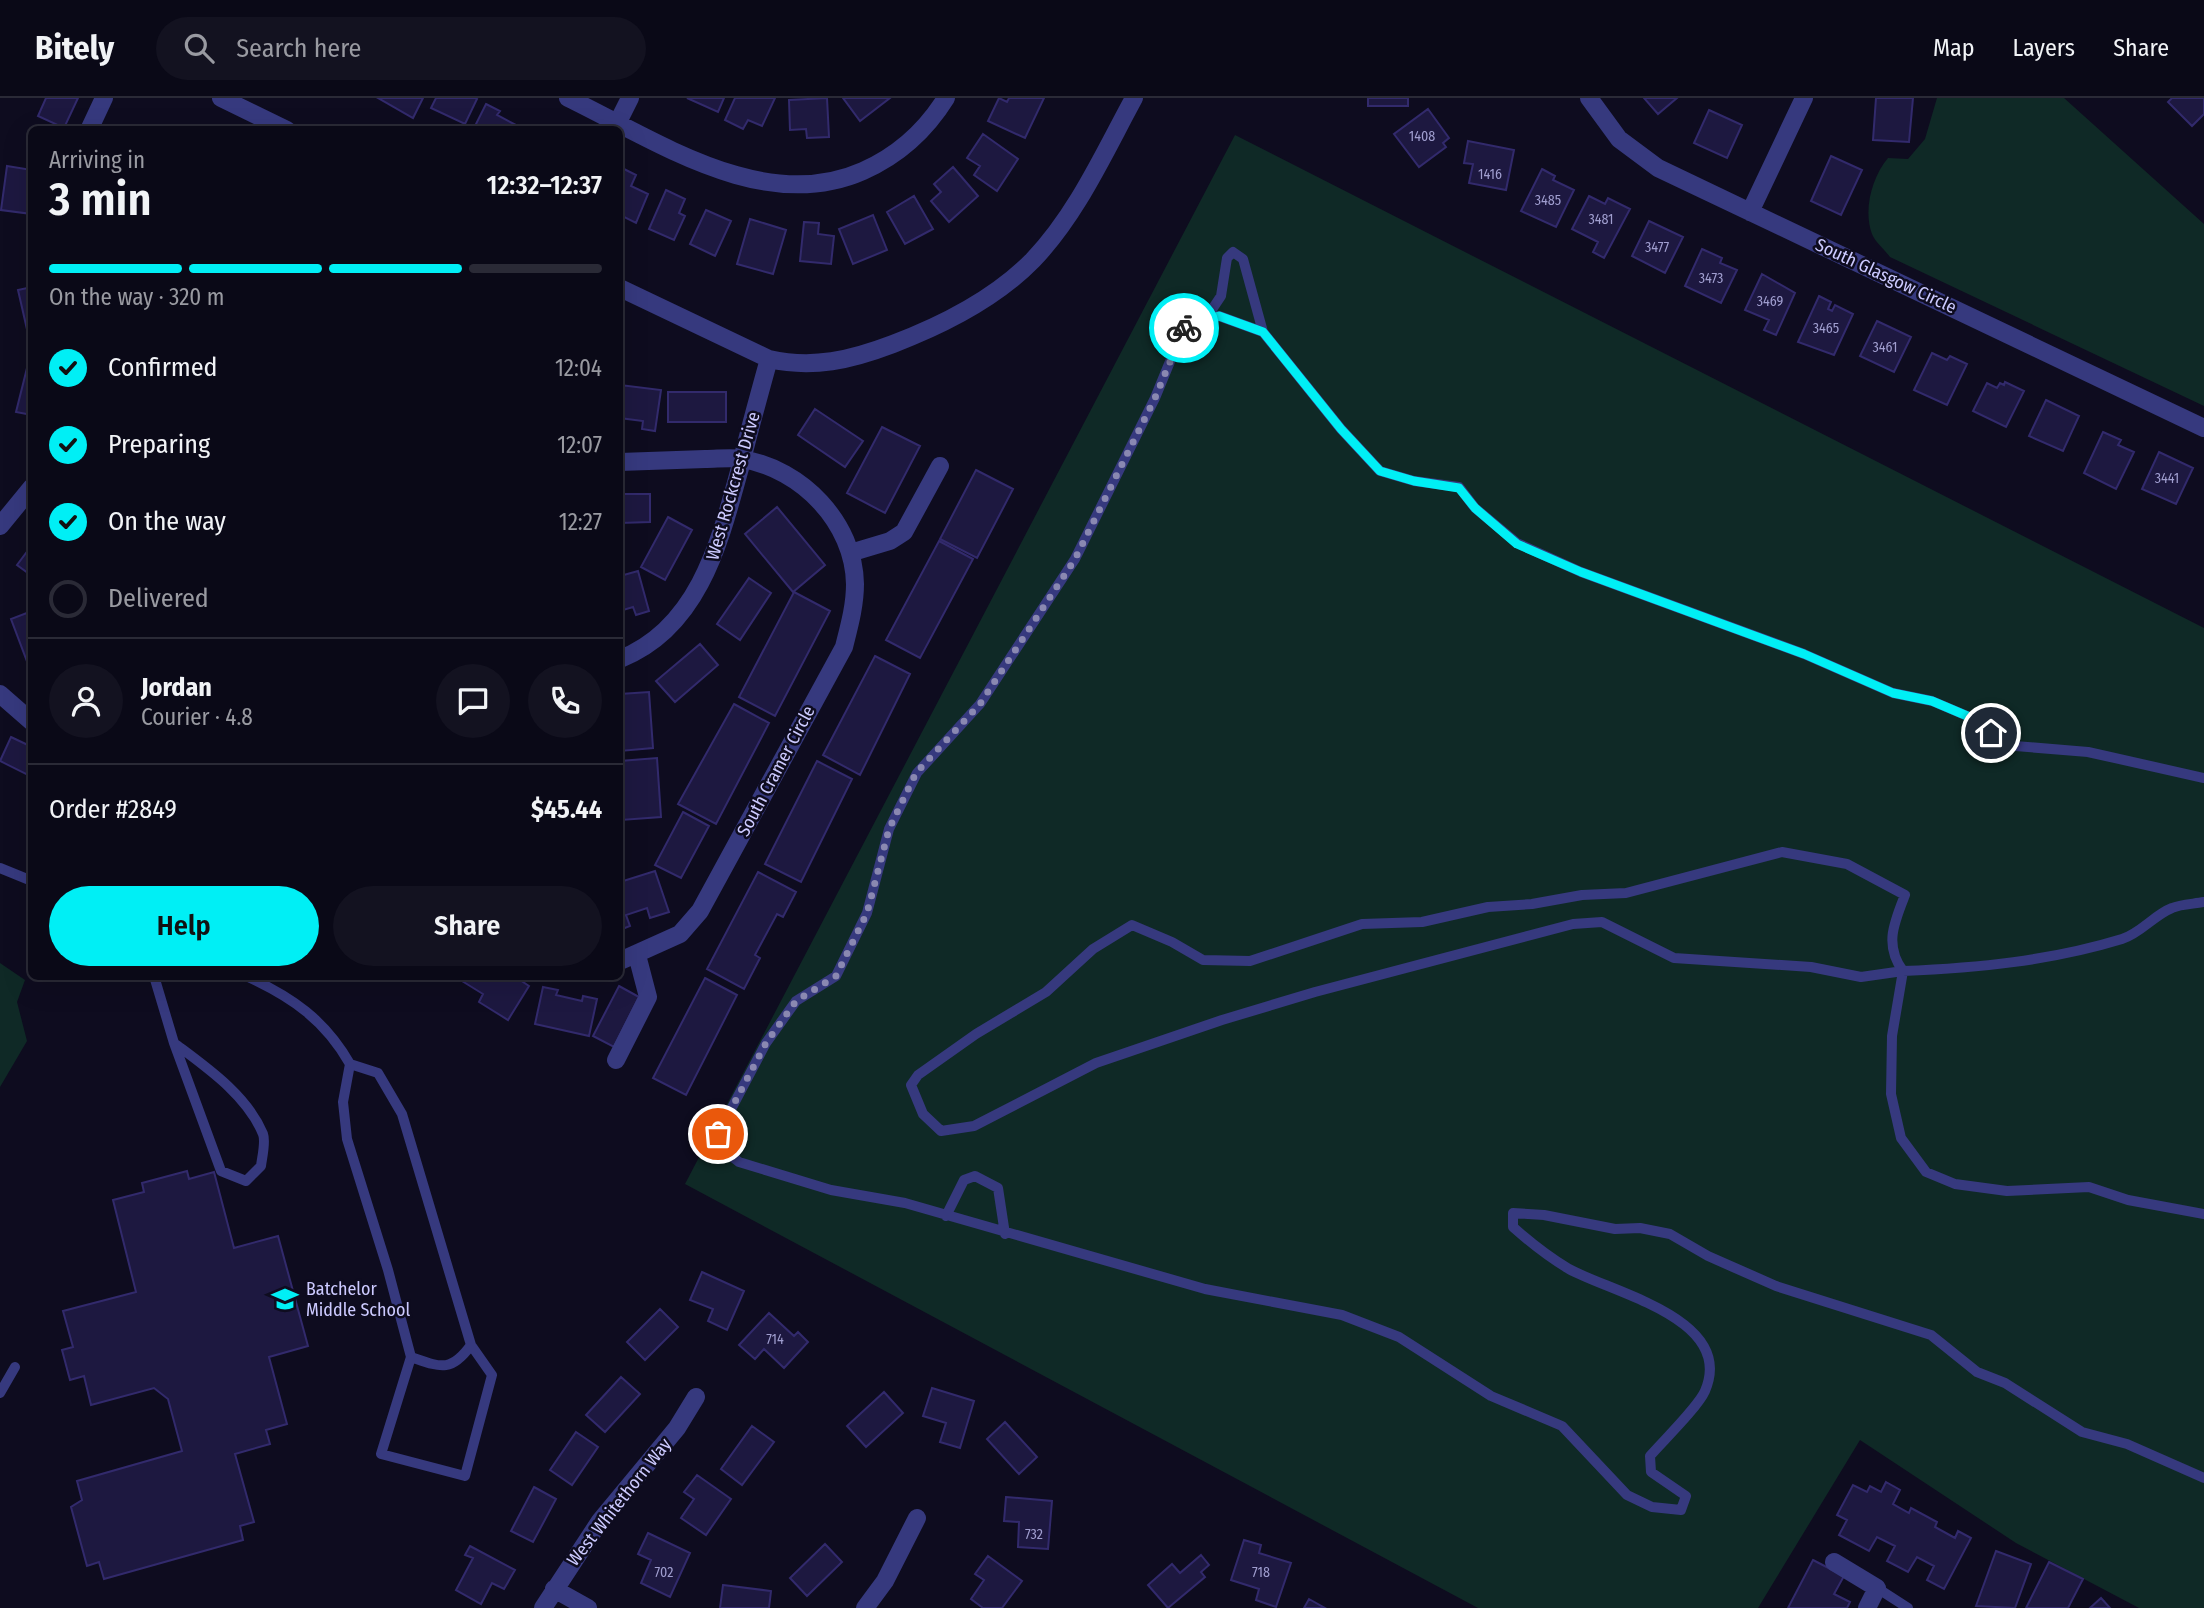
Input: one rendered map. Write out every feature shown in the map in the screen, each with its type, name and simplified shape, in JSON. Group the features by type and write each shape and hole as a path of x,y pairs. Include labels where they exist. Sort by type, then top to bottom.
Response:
{"street":[{"path":"91,126 104,98"},
{"path":"222,98 279,126"},
{"path":"568,98 740,178 776,185 813,185 853,176 891,157 924,127 946,98"},
{"path":"618,122 630,98"},
{"path":"623,289 769,359 811,364 847,360 926,332 998,289 1033,260 1084,191 1134,98"},
{"name":"South Glasgow Circle","path":"1590,98 1604,122 1636,153 1658,168 2204,428"},
{"path":"1750,212 1804,98"},
{"name":"West Rockcrest Drive","path":"623,657 662,632 697,591 714,556 769,359"},
{"name":"South Cramer Circle","path":"623,462 742,458 785,475 807,489 836,523 850,553 855,583 853,614 844,647 700,911 680,934 623,960"},
{"path":"850,553 890,541 904,532 940,466"},
{"path":"0,526 28,492"},
{"path":"0,694 28,718"},
{"path":"616,1060 649,997 637,955"},
{"name":"West Whitethorn Way","path":"543,1608 600,1521 677,1428 696,1396"},
{"path":"864,1608 885,1581 917,1518"},
{"path":"1834,1562 1877,1588 1867,1608"},
{"path":"554,1589 589,1608"}],"lane":[{"path":"1205,320 1222,296 1227,258 1233,252 1243,259 1263,332 1341,429 1380,471 1414,481 1459,488 1475,508 1517,544 1581,572 1804,654 1893,693 1932,701 1979,721 2003,746 2088,752 2204,778"},
{"path":"1263,332 1219,316 1185,325 1155,398 1075,559 980,704 916,773 889,829 867,913 836,976 796,1001 766,1043 718,1134 721,1147 739,1162 831,1190 905,1203 1205,1290 1342,1315 1399,1337 1491,1396 1562,1426 1627,1495 1651,1507 1681,1510 1686,1496 1651,1472 1650,1457 1705,1391 1711,1363 1700,1337 1680,1319 1571,1270 1541,1251 1513,1227 1513,1213 1544,1215 1580,1224 1670,1234 1708,1256 1776,1286 1931,1335 1977,1372 2005,1383 2082,1432 2127,1444 2204,1478"},
{"path":"2204,902 2171,908 2133,935 2097,947 1981,967 1903,971 1861,977 1811,967 1674,958 1602,922 1573,924 1315,992 1165,1039 1096,1063 974,1126 942,1131 923,1114 911,1085 918,1075 976,1034 1046,992 1093,949 1132,925 1172,942 1203,960 1250,961 1362,924 1422,922 1488,907 1532,904 1582,895 1626,893 1782,852 1847,864 1905,895 1890,932 1894,959 1903,971 1892,1036 1891,1094 1901,1138 1926,1172 1955,1184 2007,1191 2089,1187 2128,1200 2204,1214"},
{"path":"0,868 28,879"},
{"path":"155,980 174,1043 221,1171 246,1181 261,1166 264,1136 245,1107 215,1073 174,1043"},
{"path":"254,980 281,993 312,1014 335,1040 350,1065 343,1102 347,1139 411,1357 381,1454 465,1476 492,1375 471,1345 402,1114 378,1073 350,1065"},
{"path":"946,1216 964,1180 975,1176 998,1188 1005,1234"},
{"path":"411,1357 440,1367 459,1362 471,1345"},
{"path":"0,1393 15,1367"},
{"path":"1877,1588 1908,1608"}],"green space":[{"path":"1937,98 2064,98 2204,224 2204,406 1890,257 1872,234 1869,225 1871,194 1877,175 1888,158 1908,159 1925,139"},
{"path":"1235,135 2204,628 2204,1608 2139,1608 2016,1543 1860,1440 1758,1608 1478,1608 685,1184"},
{"path":"0,963 25,980 17,1002 27,1041 0,1087"}],"building":[{"path":"46,98 78,98 65,126 38,116"},
{"path":"378,98 423,98 413,118"},
{"path":"436,98 477,99 465,124 431,108"},
{"path":"687,98 724,98 718,112"},
{"path":"735,98 775,98 762,126 748,120 743,129 725,120"},
{"path":"827,98 829,137 807,138 806,129 790,130 789,100"},
{"path":"843,98 890,98 860,121"},
{"path":"999,98 1007,102 1009,98 1044,98 1025,138 988,121"},
{"path":"1368,98 1408,98 1408,106 1368,106"},
{"path":"1644,98 1677,98 1658,114"},
{"path":"1876,98 1913,98 1909,142 1873,140"},
{"path":"2172,98 2204,98 2204,114 2192,126 2168,102"},
{"path":"486,104 500,111 497,115 516,125 516,126 475,126"},
{"path":"1428,109 1449,138 1443,143 1446,147 1419,167 1394,134"},
{"path":"1709,110 1742,125 1727,158 1694,143"},
{"path":"983,134 1018,159 997,191 974,175 980,166 967,158"},
{"path":"1468,141 1514,150 1506,190 1469,183 1473,164 1464,163"},
{"path":"1831,156 1862,170 1841,215 1811,201"},
{"path":"7,166 28,169 28,213 1,210"},
{"path":"953,167 978,196 949,222 931,201 941,192 934,184"},
{"path":"623,168 636,175 631,186 648,194 636,223 623,216"},
{"path":"1542,169 1555,176 1553,180 1574,190 1556,227 1521,211"},
{"path":"666,190 685,199 679,213 685,216 674,240 649,229"},
{"path":"914,196 933,229 905,244 887,212"},
{"path":"1589,196 1605,204 1608,198 1630,209 1604,258 1593,252 1598,242 1572,229"},
{"path":"706,210 731,221 715,256 690,244"},
{"path":"873,215 887,250 853,264 839,229"},
{"path":"750,219 786,230 773,274 737,264"},
{"path":"1649,221 1683,237 1665,273 1632,256"},
{"path":"804,222 819,223 818,234 834,236 831,264 800,261"},
{"path":"1702,249 1722,258 1720,263 1737,270 1721,303 1685,286"},
{"path":"1762,274 1795,293 1776,335 1764,330 1769,320 1745,310"},
{"path":"28,288 28,334 18,290"},
{"path":"1819,296 1831,302 1828,309 1832,311 1835,305 1853,314 1834,355 1798,342"},
{"path":"1877,321 1911,337 1894,372 1860,356"},
{"path":"1932,353 1947,360 1950,356 1967,364 1947,405 1914,390"},
{"path":"28,364 28,414 16,412"},
{"path":"2005,382 2024,391 2006,427 1973,411 1987,383 1997,388 2000,383 2004,385"},
{"path":"623,385 661,390 655,431 642,429 643,421 623,418"},
{"path":"668,392 726,392 726,422 668,422"},
{"path":"2046,400 2079,416 2063,451 2029,436"},
{"path":"815,409 863,441 845,467 798,435"},
{"path":"882,427 920,446 885,513 847,493"},
{"path":"2103,432 2121,440 2118,445 2134,452 2116,489 2084,473"},
{"path":"2159,452 2193,468 2176,504 2142,489"},
{"path":"976,470 1013,489 977,558 940,539"},
{"path":"623,494 650,494 650,522 623,523"},
{"path":"777,507 825,565 793,592 745,534"},
{"path":"668,517 692,530 665,580 641,567"},
{"path":"939,541 973,559 920,658 886,640"},
{"path":"28,550 28,573 17,565"},
{"path":"638,571 649,611 636,615 633,607 623,610 623,575"},
{"path":"749,578 771,593 740,640 717,624"},
{"path":"794,592 830,611 775,716 739,697"},
{"path":"28,613 28,664 11,619"},
{"path":"700,644 718,665 675,702 656,681"},
{"path":"875,656 910,674 860,775 823,755"},
{"path":"649,692 653,748 623,751 623,694"},
{"path":"734,704 769,723 716,824 678,804"},
{"path":"11,737 28,745 28,775 0,761"},
{"path":"657,758 661,817 623,820 623,761"},
{"path":"817,761 852,779 801,882 765,864"},
{"path":"683,812 709,826 681,878 655,865"},
{"path":"655,871 669,912 650,918 647,908 626,915 630,926 623,929 623,881"},
{"path":"758,872 796,892 783,917 777,914 755,955 760,958 744,989 707,969"},
{"path":"705,978 737,995 686,1095 653,1078"},
{"path":"460,980 520,980 529,986 508,1020 479,1002 483,994"},
{"path":"619,986 639,997 614,1047 593,1036"},
{"path":"543,987 558,990 556,995 582,1001 583,996 597,999 589,1036 535,1024"},
{"path":"187,1171 189,1179 214,1172 234,1248 278,1236 308,1346 269,1357 287,1424 266,1430 270,1444 235,1454 254,1522 240,1526 243,1540 104,1579 99,1562 87,1566 71,1507 82,1500 77,1481 182,1451 168,1399 154,1388 91,1405 84,1376 70,1380 62,1350 73,1347 63,1311 136,1292 113,1200 144,1192 142,1183"},
{"path":"702,1272 744,1291 727,1330 708,1321 713,1309 690,1300"},
{"path":"660,1309 678,1327 645,1360 627,1342"},
{"path":"769,1313 794,1336 798,1332 808,1342 784,1368 764,1349 755,1359 739,1345"},
{"path":"621,1377 640,1394 605,1432 586,1415"},
{"path":"932,1388 974,1401 960,1448 940,1442 946,1423 923,1416"},
{"path":"884,1392 903,1413 866,1447 847,1426"},
{"path":"1005,1422 1037,1457 1019,1474 987,1439"},
{"path":"752,1426 774,1442 742,1485 721,1469"},
{"path":"576,1432 598,1447 572,1485 550,1470"},
{"path":"697,1475 731,1499 706,1535 681,1518 694,1499 684,1492"},
{"path":"1886,1482 1900,1490 1893,1504 1909,1513 1911,1508 1937,1522 1935,1527 1955,1538 1958,1531 1971,1538 1944,1589 1927,1580 1934,1566 1917,1557 1908,1572 1887,1561 1895,1546 1877,1537 1869,1551 1839,1535 1847,1520 1837,1515 1853,1485 1867,1492 1870,1486 1881,1492"},
{"path":"534,1487 556,1499 533,1542 511,1531"},
{"path":"1006,1497 1052,1501 1048,1549 1018,1547 1019,1522 1004,1521"},
{"path":"648,1533 690,1553 670,1597 641,1583 651,1560 638,1554"},
{"path":"1244,1540 1261,1545 1259,1553 1291,1563 1276,1607 1256,1600 1259,1589 1231,1580"},
{"path":"825,1544 842,1562 807,1596 790,1578"},
{"path":"470,1546 515,1570 504,1589 492,1583 481,1604 456,1590 473,1558 465,1555"},
{"path":"1996,1551 2031,1564 2015,1608 1976,1606"},
{"path":"1201,1555 1209,1565 1201,1572 1205,1577 1168,1608 1148,1585 1172,1564 1180,1573"},
{"path":"988,1556 1022,1581 1002,1608 983,1608 971,1599 984,1580 975,1574"},
{"path":"1813,1560 1844,1576 1834,1594 1850,1602 1847,1608 1788,1608"},
{"path":"2049,1562 2083,1579 2068,1608 2026,1608"},
{"path":"723,1585 771,1591 769,1608 720,1608"},
{"path":"2101,1598 2110,1608 2090,1608"},
{"path":"1309,1599 1325,1608 1304,1608"}],"way so far":[{"path":"718,1134 766,1043 796,1001 836,976 867,913 889,829 916,773 980,704 1075,559 1155,398 1184,328"}],"place":[{"name":"Batchelor Middle School","path":"285,1299"}],"route":[{"path":"1184,328 1185,325 1219,316 1263,332 1278,347 1341,429 1380,471 1414,481 1459,488 1475,508 1517,544 1581,572 1804,654 1893,693 1932,701 1979,721 1991,733"}]}
